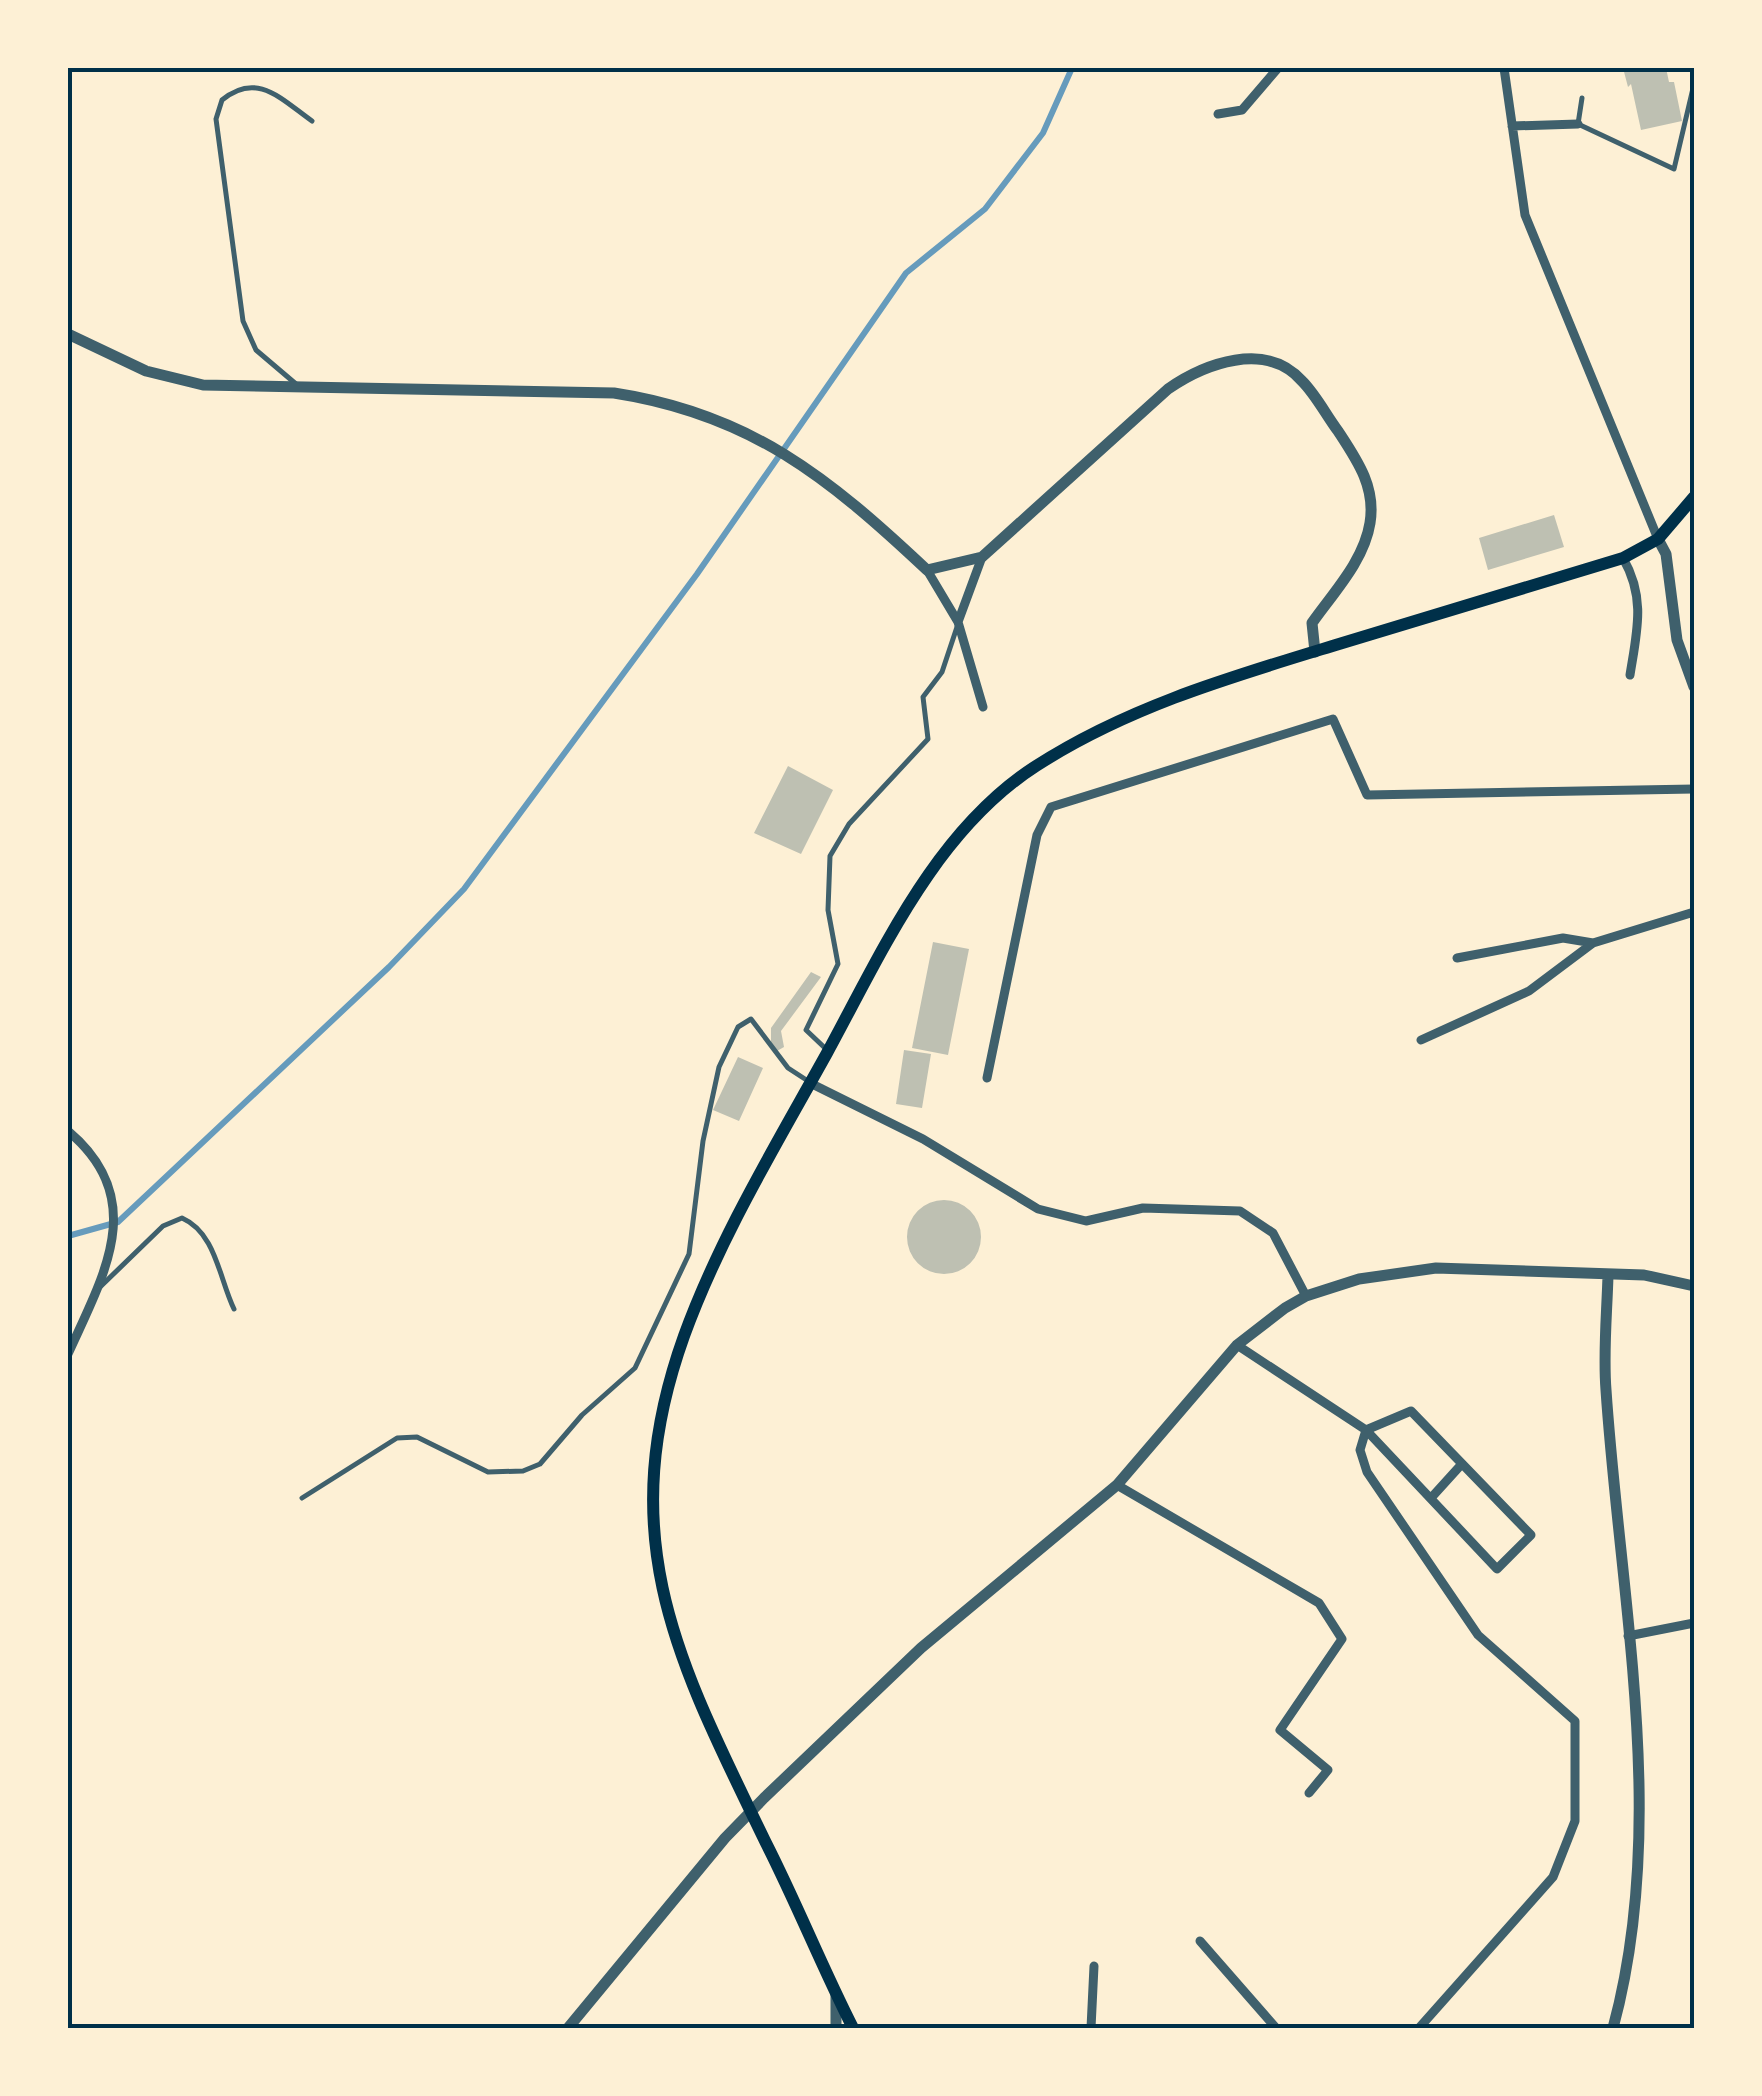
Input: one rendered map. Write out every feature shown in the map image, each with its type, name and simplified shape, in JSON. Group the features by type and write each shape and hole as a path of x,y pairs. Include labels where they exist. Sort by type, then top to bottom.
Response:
{"main road":[{"path":"853,2028 685,1672 668,1626 655,1555 652,1490 661,1423 682,1340 717,1252 896,928 937,864 986,806 1021,778 1106,726 1211,682 1623,558 1658,539 1694,497"}],"street":[{"path":"1218,114 1242,110 1278,68"},
{"path":"1504,68 1524,215 1666,554 1677,640 1694,687"},
{"path":"1512,126 1578,124"},
{"path":"68,334 146,371 203,384 614,393 667,401 736,425 831,485 927,570 958,622 983,707"},
{"path":"958,622 982,557 1183,378 1199,368 1236,360 1271,362 1300,378 1360,463 1369,486 1370,524 1358,558 1312,623 1315,652"},
{"path":"927,570 982,557"},
{"path":"1623,558 1634,577 1642,607 1630,675"},
{"path":"986,1078 1036,834 1051,807 1333,720 1367,795 1694,789"},
{"path":"1420,1040 1529,991 1593,943 1694,912"},
{"path":"1457,958 1563,938 1593,943"},
{"path":"810,1083 923,1139 1038,1209 1086,1221 1143,1208 1240,1211 1274,1233 1306,1296"},
{"path":"68,1131 90,1156 114,1210 115,1234 96,1291 68,1354"},
{"path":"568,2028 725,1838 764,1798 921,1648 1118,1485 1237,1344 1306,1296 1359,1279 1436,1268 1644,1275 1694,1286"},
{"path":"1608,1275 1605,1385 1628,1636 1638,1800 1634,1938 1613,2028"},
{"path":"1237,1344 1366,1430 1497,1569 1531,1535 1460,1466 1411,1410 1366,1430 1360,1450 1367,1472 1478,1635 1575,1720 1574,1822 1554,1877 1418,2028"},
{"path":"1431,1498 1460,1466"},
{"path":"1118,1485 1319,1603 1342,1639 1280,1730 1328,1770 1309,1793"},
{"path":"1628,1636 1694,1623"},
{"path":"1200,1941 1276,2028"},
{"path":"1091,2028 1094,1966"},
{"path":"836,1995 836,2028"}],"lane":[{"path":"298,386 256,350 243,321 216,119 222,100 246,84 260,85 312,120"},
{"path":"1582,98 1578,124 1674,169 1694,84"},
{"path":"828,1051 806,1030 838,964 828,910 830,856 850,824 928,739 922,697 942,672 958,622"},
{"path":"302,1498 397,1438 418,1437 488,1472 508,1474 540,1464 582,1415 635,1368 689,1254 715,1086 738,1026 751,1019 788,1068 810,1083"},
{"path":"96,1291 162,1226 182,1218 199,1226 208,1240 234,1310"}],"building":[{"path":"1623,68 1666,68 1669,82 1674,82 1682,121 1641,130 1631,84 1628,87"},
{"path":"1554,515 1564,547 1488,570 1479,538"},
{"path":"788,766 833,790 801,854 754,833"},
{"path":"933,942 969,949 948,1055 912,1048"},
{"path":"811,972 821,977 781,1031 784,1047 777,1051 771,1042 771,1028"},
{"path":"904,1050 931,1054 922,1108 896,1104"},
{"path":"738,1057 763,1068 739,1121 713,1110"},
{"path":"944,1200 958,1202 970,1211 979,1223 979,1251 970,1263 958,1272 944,1274 930,1272 918,1263 909,1251 907,1237 909,1223 918,1211 930,1202"}],"waterway":[{"path":"68,1236 118,1222 389,967 464,889 697,574 906,273 985,209 1043,133 1072,68"}]}
